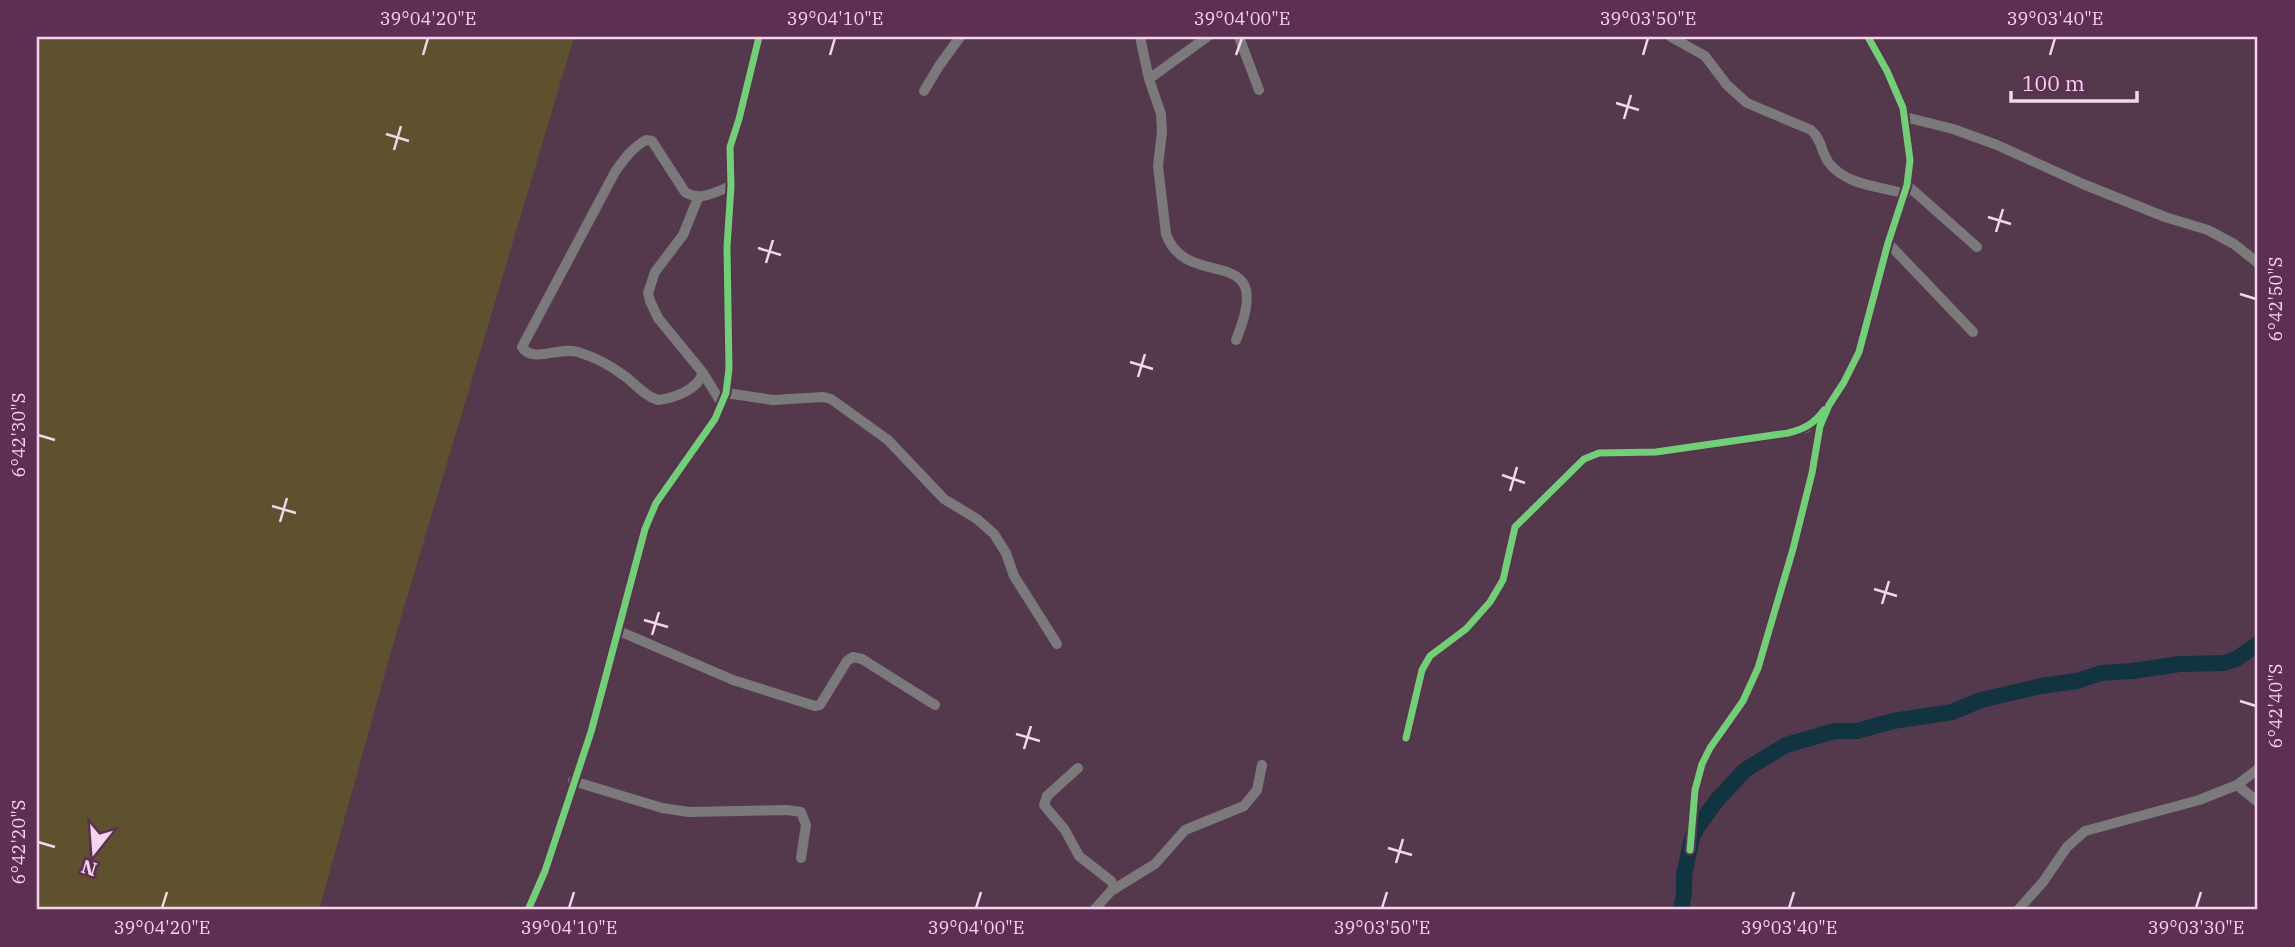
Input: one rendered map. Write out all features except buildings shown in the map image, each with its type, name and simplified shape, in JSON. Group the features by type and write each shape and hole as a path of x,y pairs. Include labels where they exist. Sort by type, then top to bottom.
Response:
{"street":[{"path":"528,910 545,871 598,709 645,529 656,503 702,440 726,393 729,369 727,247 731,186 730,147 740,119 759,37"},
{"path":"924,91 960,37"},
{"path":"1140,37 1163,124 1158,166 1169,244 1177,253 1194,262 1229,273 1247,287 1248,304 1236,340"},
{"path":"1149,79 1207,37"},
{"path":"1240,37 1259,90"},
{"path":"1671,37 1705,56 1727,85 1748,103 1811,130 1829,163 1841,173 1857,183 1906,189 1977,247"},
{"path":"1406,738 1422,670 1430,656 1466,629 1490,601 1503,580 1515,527 1584,459 1599,453 1656,452 1788,433 1806,428 1818,419 1829,405 1859,352 1888,243 1906,189 1910,160 1905,117 1887,71 1868,37"},
{"path":"1905,117 1953,129 1997,145 2094,189 2165,217 2208,230 2234,244 2258,263"},
{"path":"703,373 697,384 689,390 658,400 646,395 623,375 584,354 563,350 537,356 526,353 522,347 615,172 638,145 646,139 652,141 685,192 692,197 698,198 731,186"},
{"path":"698,198 682,235 655,272 648,293 658,318 703,373 722,404"},
{"path":"1888,243 1973,332"},
{"path":"726,393 772,400 822,397 831,399 875,430 888,440 944,499 977,519 994,534 1006,553 1014,576 1057,644"},
{"path":"1690,850 1695,790 1702,764 1743,701 1765,649 1807,494 1820,426 1829,405"},
{"path":"619,631 733,680 815,706 820,705 847,661 853,657 862,659 935,705"},
{"path":"1094,910 1115,889 1155,864 1185,830 1244,806 1257,790 1262,765"},
{"path":"1078,768 1047,796 1044,805 1065,830 1079,856 1111,881 1115,889"},
{"path":"2018,910 2043,882 2067,847 2085,831 2184,805 2236,785 2258,769"},
{"path":"573,781 649,805 690,812 787,810 802,813 806,825 801,858"},
{"path":"2236,785 2258,802"}],"shaded area":[{"path":"37,37 574,37 394,641 319,910 37,910"}],"waterway":[{"path":"1681,910 1684,875 1692,838 1698,826 1745,770 1786,745 1835,731 1857,731 1893,721 1952,712 1981,700 2077,681 2101,673 2180,664 2224,663 2236,659 2258,644"}],"cycle path":[{"path":"528,910 545,871 591,732 645,529 656,503 715,419 726,393 729,369 727,247 731,186 730,147 759,37"},
{"path":"1690,850 1695,790 1702,764 1743,701 1758,668 1793,549 1812,473 1820,426 1859,352 1888,243 1907,185 1910,160 1903,108 1868,37"},
{"path":"1406,738 1422,670 1430,656 1466,629 1490,602 1503,580 1515,527 1584,459 1599,453 1656,452 1788,433 1808,425 1824,410"}]}
